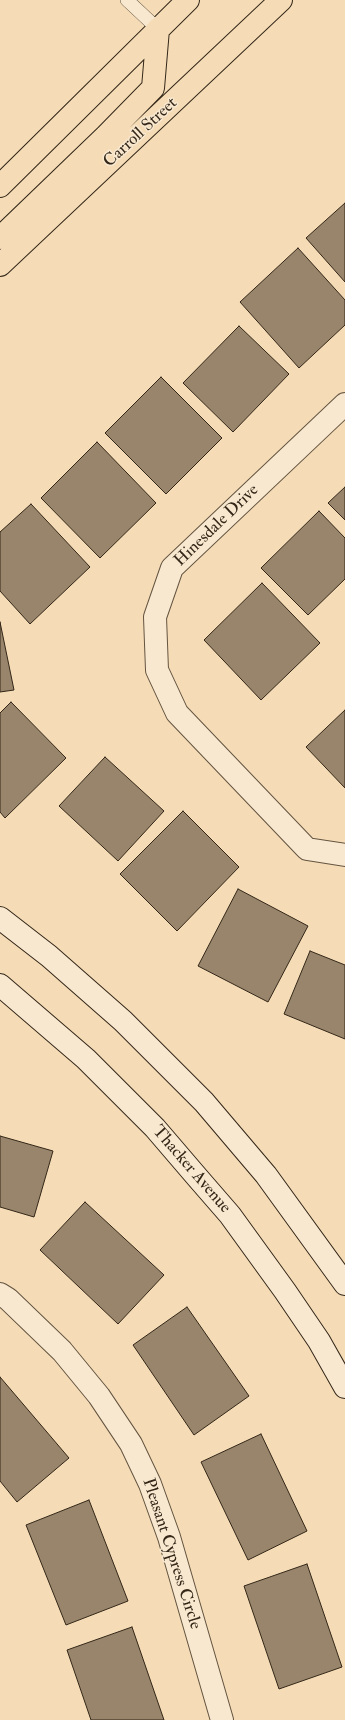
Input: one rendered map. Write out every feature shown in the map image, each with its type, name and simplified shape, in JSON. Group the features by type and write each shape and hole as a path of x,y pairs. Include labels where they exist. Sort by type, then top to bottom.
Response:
{"main road":[{"path":"0,186 188,0"},
{"name":"Carroll Street","path":"0,265 281,0"},
{"path":"0,238 106,136 153,88 158,29"}],"street":[{"name":"Hinesdale Drive","path":"345,404 172,568 155,617 157,670 177,713 307,849 345,855"},
{"path":"0,918 49,956 123,1021 199,1097 266,1175 345,1284"},
{"name":"Thacker Avenue","path":"0,985 86,1059 155,1128 230,1215 285,1291 319,1342 345,1387"},
{"name":"Pleasant Cypress Circle","path":"0,1294 8,1298 62,1351 99,1396 131,1444 150,1484 169,1537 222,1720"}],"lane":[{"path":"127,0 158,29"}],"building":[{"path":"345,203 345,282 306,238"},
{"path":"298,248 345,300 345,325 299,368 240,302"},
{"path":"239,326 289,374 233,432 183,383"},
{"path":"161,377 222,438 166,494 105,433"},
{"path":"97,442 156,503 100,558 41,498"},
{"path":"345,487 345,520 328,503"},
{"path":"31,504 90,567 30,624 0,591 0,532"},
{"path":"319,511 345,538 345,579 308,615 261,568"},
{"path":"262,583 320,643 261,700 204,640"},
{"path":"0,622 14,690 0,692"},
{"path":"11,702 66,758 5,818 0,812 0,713"},
{"path":"345,710 345,788 306,747"},
{"path":"105,757 164,811 118,861 59,806"},
{"path":"183,811 239,867 177,931 120,874"},
{"path":"238,889 308,926 268,1002 198,966"},
{"path":"310,951 345,965 345,1039 284,1014"},
{"path":"0,1136 53,1151 34,1217 0,1207"},
{"path":"85,1202 164,1275 118,1324 40,1250"},
{"path":"187,1307 249,1396 194,1435 133,1345"},
{"path":"0,1377 69,1458 17,1502 0,1481"},
{"path":"261,1434 307,1531 248,1560 201,1462"},
{"path":"89,1500 128,1601 66,1625 26,1525"},
{"path":"307,1564 342,1667 279,1689 244,1586"},
{"path":"132,1627 164,1720 91,1720 67,1650"}]}
